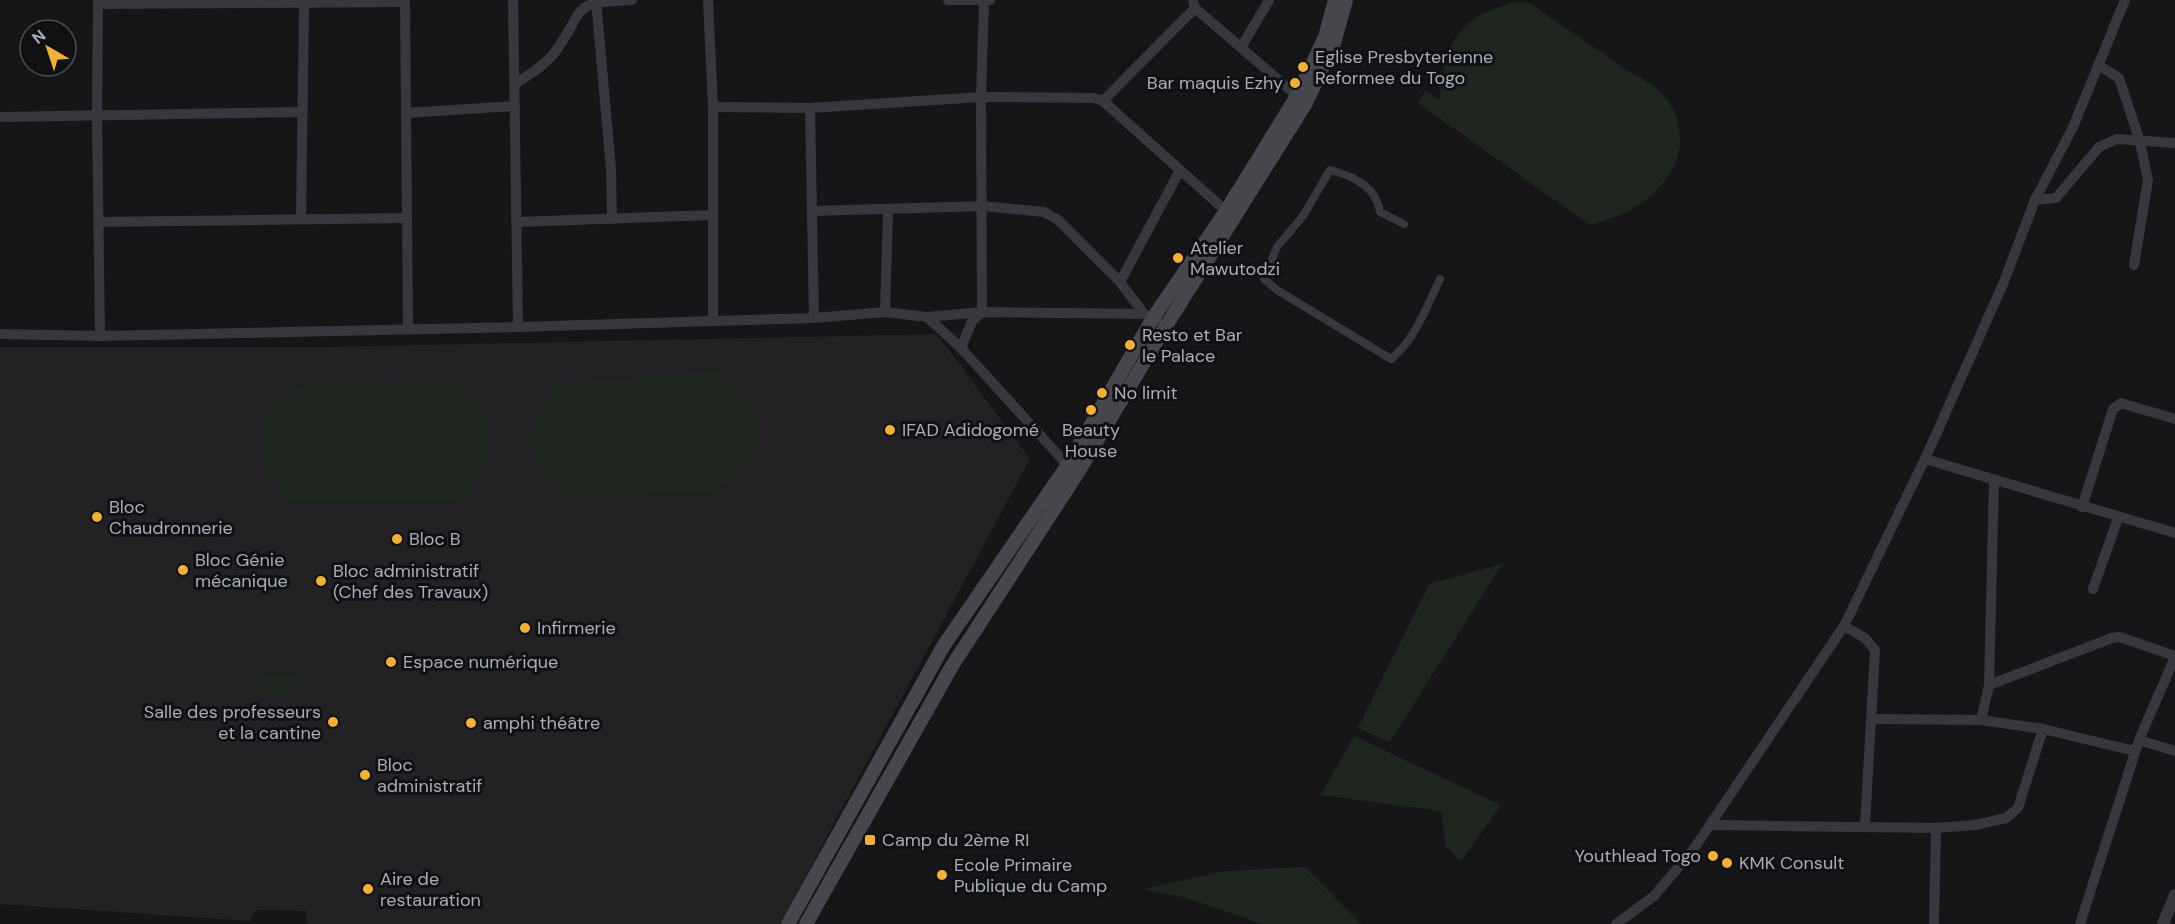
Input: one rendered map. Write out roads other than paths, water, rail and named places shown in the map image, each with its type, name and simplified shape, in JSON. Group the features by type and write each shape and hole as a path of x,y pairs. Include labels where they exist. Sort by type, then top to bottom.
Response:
{"main road":[{"path":"788,924 944,645 1072,470 1148,316 1226,211 1297,96 1325,36 1335,0"},
{"path":"806,924 952,666 1072,470 1166,326 1306,103 1334,43 1346,0"}],"street":[{"path":"513,0 518,327"},
{"path":"515,84 553,55 577,12 596,1 632,0"},
{"path":"708,0 713,107 712,321"},
{"path":"948,0 990,0"},
{"path":"961,348 972,321 982,312 981,97 984,0"},
{"path":"1242,46 1269,0"},
{"path":"1616,924 1654,896 1711,825 1844,626 1925,459 2003,284 2036,201 2100,66 2125,0"},
{"path":"100,336 98,2 304,4 405,1 408,330"},
{"path":"596,1 611,169 612,219"},
{"path":"301,219 304,4"},
{"path":"1103,101 1194,4 1297,96"},
{"path":"2100,66 2119,78 2140,142 2148,180 2134,265"},
{"path":"713,107 810,108 981,97 1094,98 1103,101 1179,172 1226,211"},
{"path":"406,112 516,106"},
{"path":"810,108 814,318"},
{"path":"0,117 302,112"},
{"path":"2036,201 2056,198 2099,147 2117,139 2175,143"},
{"path":"1404,225 1380,212 1378,202 1369,188 1350,176 1330,171 1303,216 1277,247 1264,279 1277,290 1391,359 1418,325 1440,279"},
{"path":"1120,282 1179,172"},
{"path":"812,211 983,206 1051,214 1120,282 1148,316 1166,326"},
{"path":"885,312 888,210"},
{"path":"517,222 712,215"},
{"path":"99,222 407,218"},
{"path":"0,334 100,336 408,330 814,318 885,312 927,317 982,312 1148,316"},
{"path":"927,317 961,348 1072,470"},
{"path":"2082,507 2116,405 2121,403 2175,419"},
{"path":"1925,459 2175,533"},
{"path":"1982,720 1989,685 1994,480"},
{"path":"2092,589 2118,518"},
{"path":"1844,626 1865,638 1875,650 1873,719 1865,825"},
{"path":"1989,685 2116,637 2175,657 2137,746 2080,924"},
{"path":"1873,719 1982,720 2175,751"},
{"path":"1711,825 1865,825 1936,828 1975,825 2013,813 2025,789 2043,729"},
{"path":"1934,924 1936,828"},
{"path":"2163,924 2175,895"}],"place":[{"name":"Eglise Presbyterienne Reformee du Togo","path":"1303,67"},
{"name":"Bar maquis Ezhy","path":"1295,83"},
{"name":"Atelier Mawutodzi","path":"1178,258"},
{"name":"Resto et Bar le Palace","path":"1130,345"},
{"name":"No limit","path":"1102,393"},
{"name":"Beauty House","path":"1091,410"},
{"name":"IFAD Adidogomé","path":"890,430"},
{"name":"Bloc Chaudronnerie","path":"97,517"},
{"name":"Bloc B","path":"397,539"},
{"name":"Bloc Génie mécanique","path":"183,570"},
{"name":"Bloc administratif (Chef des Travaux)","path":"321,581"},
{"name":"Infirmerie","path":"525,628"},
{"name":"Espace numérique","path":"391,662"},
{"name":"Salle des professeurs et la cantine","path":"333,722"},
{"name":"amphi théâtre","path":"471,723"},
{"name":"Bloc administratif","path":"365,775"},
{"name":"Camp du 2ème RI","path":"870,840"},
{"name":"Youthlead Togo","path":"1713,856"},
{"name":"KMK Consult","path":"1727,863"},
{"name":"Ecole Primaire Publique du Camp","path":"942,875"},
{"name":"Aire de restauration","path":"368,889"}]}
